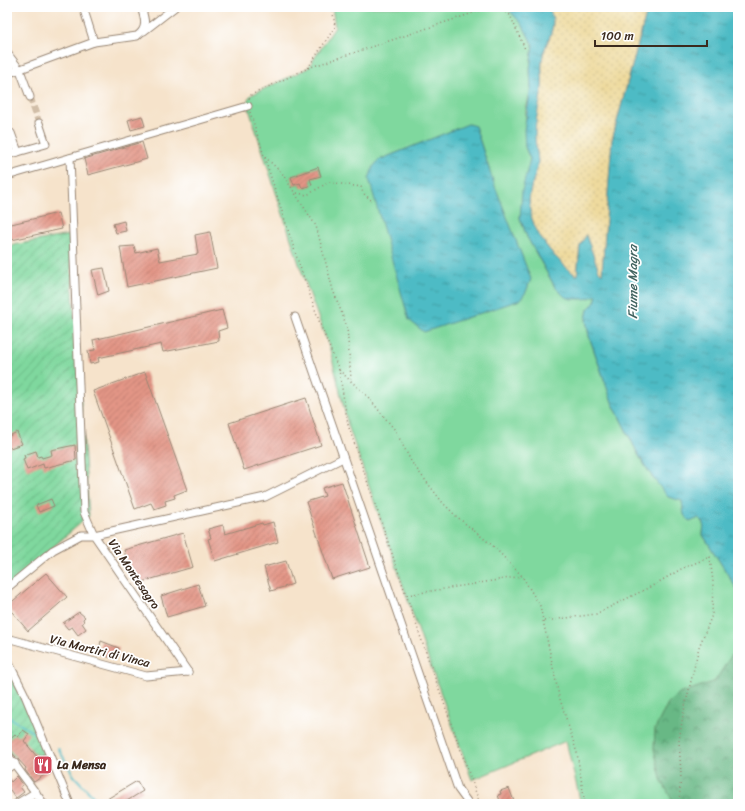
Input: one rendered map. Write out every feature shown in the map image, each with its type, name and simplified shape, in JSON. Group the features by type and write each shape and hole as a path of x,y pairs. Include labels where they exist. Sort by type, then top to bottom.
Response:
{"street":[{"path":"83,7 94,42"},
{"path":"142,7 146,24 142,32"},
{"path":"7,74 94,42 137,36 175,7"},
{"path":"7,53 20,70 30,97"},
{"path":"7,176 248,106"},
{"path":"7,155 46,144 39,123"},
{"path":"11,133 18,152"},
{"path":"70,158 84,512 94,534 265,497 343,458"},
{"path":"296,317 343,458 458,788 468,804"},
{"name":"Via Montesagro","path":"7,588 53,550 81,535 94,534 188,672"},
{"name":"Via Martiri di Vinca","path":"7,638 146,676 188,672"},
{"path":"7,659 24,693 70,804"},
{"path":"7,754 44,804"},
{"path":"7,769 15,764"},
{"path":"16,804 36,792"}],"path":[{"path":"308,68 335,27 332,7"},
{"path":"480,804 406,596 348,425 339,370 304,279 248,106 248,99 251,95 308,68 490,7"},
{"path":"495,7 510,15 525,49"},
{"path":"264,156 282,173 297,193 316,226 331,284 347,328 351,380"},
{"path":"297,193 308,195 329,182 360,187 372,201"},
{"path":"339,370 368,397 395,430 412,463 442,503 493,546 522,576 540,606 559,696 577,753 585,804"},
{"path":"544,621 596,614 652,586 683,568 710,557 713,582 712,616 698,647 683,715 679,741 681,774 679,804"},
{"path":"406,596 522,576"}],"green space":[{"path":"332,7 506,7 522,24 533,45 530,69 531,88 526,110 525,147 530,159 520,218 527,237 555,287 597,295 595,302 588,309 586,320 589,336 612,402 639,456 653,478 682,500 684,515 699,518 704,523 703,535 738,591 738,804 581,804 566,741 472,780 424,647 348,425 330,350 299,264 248,106 248,99 251,95 308,68 335,27","holes":["475,126 493,181 379,160 459,128","318,167 321,175 310,179 312,185 302,188 300,183 294,185 291,177"]},
{"path":"69,235 89,516 7,587 7,246"},
{"path":"738,645 738,804 674,804 661,779 654,749 655,729 668,703 676,695 715,681"},
{"path":"7,665 35,727 43,754 38,758 29,747 15,758 7,750"}],"sand":[{"path":"548,7 648,7 612,140 602,275 599,271 586,236 580,246 577,276 550,251 542,240 531,217 529,205 530,193 538,163 535,130 542,88 542,61 543,54 551,34 553,21 552,14"}],"water":[{"name":"Fiume Magra","path":"506,7 548,7 552,14 553,21 551,34 543,54 542,61 542,88 535,130 538,163 531,189 529,205 531,217 542,240 559,260 577,276 580,246 586,235 599,271 602,274 612,140 648,7 738,7 738,591 703,535 704,523 699,518 690,522 684,515 682,501 668,497 653,478 639,456 612,402 589,336 586,320 588,309 595,302 597,295 586,299 572,299 565,297 555,287 527,237 520,218 522,191 530,159 525,147 524,130 531,88 530,69 533,45 522,24"},
{"path":"468,124 475,126 493,181 531,279 526,292 520,300 424,332 409,320 369,179 373,167 379,160"}],"building":[{"path":"142,116 145,126 131,130 128,120"},
{"path":"142,142 147,159 88,175 84,159"},
{"path":"318,167 321,176 310,179 312,185 302,188 300,183 294,185 291,177"},
{"path":"58,213 62,229 7,241 7,225"},
{"path":"124,221 126,231 116,233 113,224"},
{"path":"210,232 217,268 127,287 120,247 134,246 136,253 157,248 160,261 198,254 195,235"},
{"path":"104,268 109,291 98,295 92,270"},
{"path":"222,310 227,328 218,331 219,341 163,352 161,344 98,358 99,362 90,364 88,351 95,350 93,340"},
{"path":"145,372 187,490 174,495 175,498 165,501 166,505 154,509 151,503 135,509 93,391"},
{"path":"306,398 321,445 244,470 229,423"},
{"path":"17,432 22,444 7,449 7,437"},
{"path":"75,445 76,460 44,468 43,464 27,470 23,459 25,458 24,455 36,451 38,457 41,456 42,458 52,455 51,450"},
{"path":"342,482 370,567 332,579 306,502 325,496 322,488"},
{"path":"51,499 54,506 39,512 36,505"},
{"path":"273,522 278,542 215,561 208,539 211,538 208,529 223,525 225,534 262,523 263,525"},
{"path":"183,533 193,567 138,583 134,571 130,572 124,550"},
{"path":"286,561 293,584 271,591 264,567"},
{"path":"46,573 67,597 28,631 7,606"},
{"path":"198,584 205,606 167,617 161,596"},
{"path":"79,612 85,617 83,619 84,622 82,623 86,629 78,635 72,627 68,629 63,623"},
{"path":"101,641 119,648 116,659 98,654"},
{"path":"23,730 29,734 24,741 38,758 43,754 50,771 34,782 25,770 26,768 7,747 7,741 15,734 18,737"},
{"path":"7,776 11,782 17,776 23,785 20,787 24,792 16,798 7,786"},
{"path":"137,781 143,791 122,804 111,804 107,799"},
{"path":"509,788 515,804 501,804 498,795 501,794 500,791"}],"waterway":[{"path":"7,716 34,733"},
{"path":"58,748 74,776 100,804"}],"tunnel":[{"path":"30,97 39,123"},
{"path":"7,120 11,133"}],"place":[{"name":"La Mensa","path":"43,765"}]}
